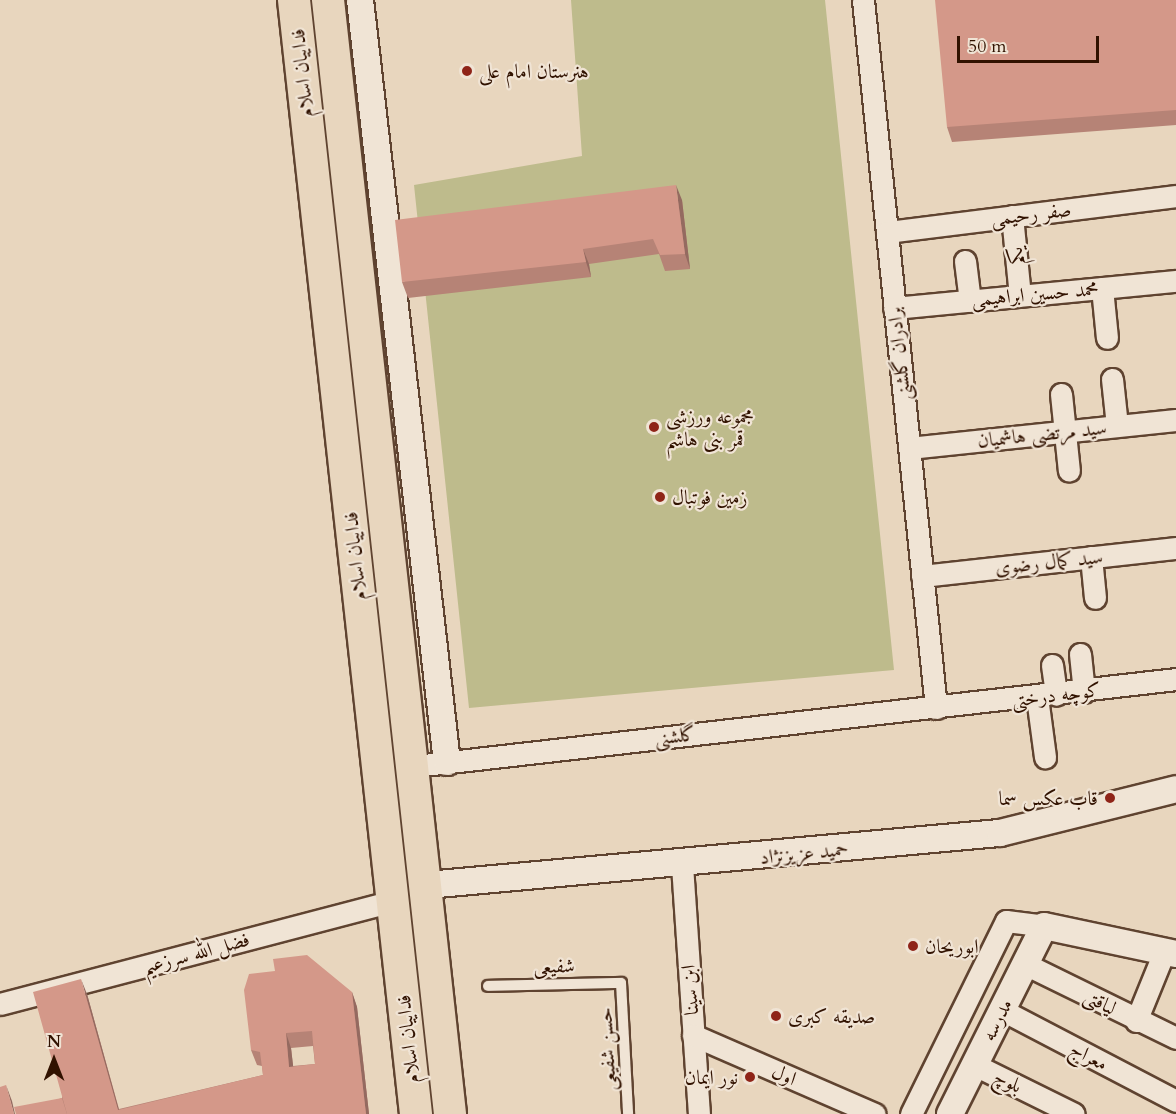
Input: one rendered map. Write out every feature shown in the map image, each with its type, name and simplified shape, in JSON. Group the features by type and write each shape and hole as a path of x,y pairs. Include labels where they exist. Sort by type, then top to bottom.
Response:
{"main road":[{"name":"فداییان اسلام","path":"294,0 416,1113"},
{"name":"فداییان اسلام","path":"327,0 415,766 450,1112"}],"street":[{"path":"360,0 447,762"},
{"name":"برادران گلشنی","path":"863,0 936,708"},
{"name":"صفر رحیمی","path":"887,232 1176,196"},
{"name":"یکم","path":"1012,216 1020,296"},
{"path":"965,261 970,301"},
{"name":"محمد حسین ابراهیمی","path":"894,308 1176,281"},
{"path":"1102,288 1107,338"},
{"path":"1112,379 1118,426"},
{"path":"1061,394 1069,471"},
{"name":"سید مرتضی هاشمیان","path":"909,448 1176,420"},
{"name":"سید کمال رضوی","path":"922,576 1176,548"},
{"path":"1091,557 1095,598"},
{"path":"1080,654 1084,692"},
{"path":"1045,757 1047,696 1052,665"},
{"name":"کوچه درختی","path":"936,708 1084,692 1176,679"},
{"name":"گلشنی","path":"415,766 936,708"},
{"name":"حمید عزیزنژاد","path":"427,885 682,865 1000,833 1176,789"},
{"name":"ابن سینا","path":"682,865 699,1114"},
{"name":"فضل الله سرزعیم","path":"0,1004 393,901"},
{"path":"911,1114 1006,921 1044,926 1170,953 1136,1021"},
{"name":"مدرسه","path":"950,1114 1044,926"},
{"name":"لیاقتی","path":"1025,964 1136,1021 1176,1038"},
{"name":"معراج","path":"1002,1010 1176,1101"},
{"name":"اول","path":"693,1035 875,1114"},
{"name":"بلوچ","path":"975,1065 1074,1114"}],"lane":[{"name":"شفیعی","path":"488,986 621,983"},
{"name":"حسن شفیعی","path":"621,983 628,1114"}],"shaded area":[{"name":"مجموعه ورزشی قمر بنی هاشم","path":"571,0 825,0 894,670 469,708 414,185 582,156"}],"building":[{"path":"935,0 1176,0 1176,110 947,127"},
{"path":"676,185 685,254 660,255 653,239 583,249 586,262 402,282 395,220"},
{"path":"307,955 352,992 366,1114 67,1114 33,992 81,979 118,1110 263,1075 260,1052 251,1050 244,990 249,974 275,971 273,959","holes":["312,1031 315,1064 289,1067 286,1033"]},
{"path":"6,1085 14,1114 0,1114 0,1087"},
{"path":"62,1098 67,1114 16,1114 14,1107"}],"place":[{"name":"هنرستان امام علی","path":"467,71"},
{"name":"مجموعه ورزشی قمر بنی هاشم","path":"654,427"},
{"name":"زمین فوتبال","path":"660,497"},
{"name":"قاب عکس سما","path":"1110,798"},
{"name":"ابوریحان","path":"913,946"},
{"name":"صدیقه کبری","path":"776,1016"},
{"name":"نور ایمان","path":"750,1077"}]}
